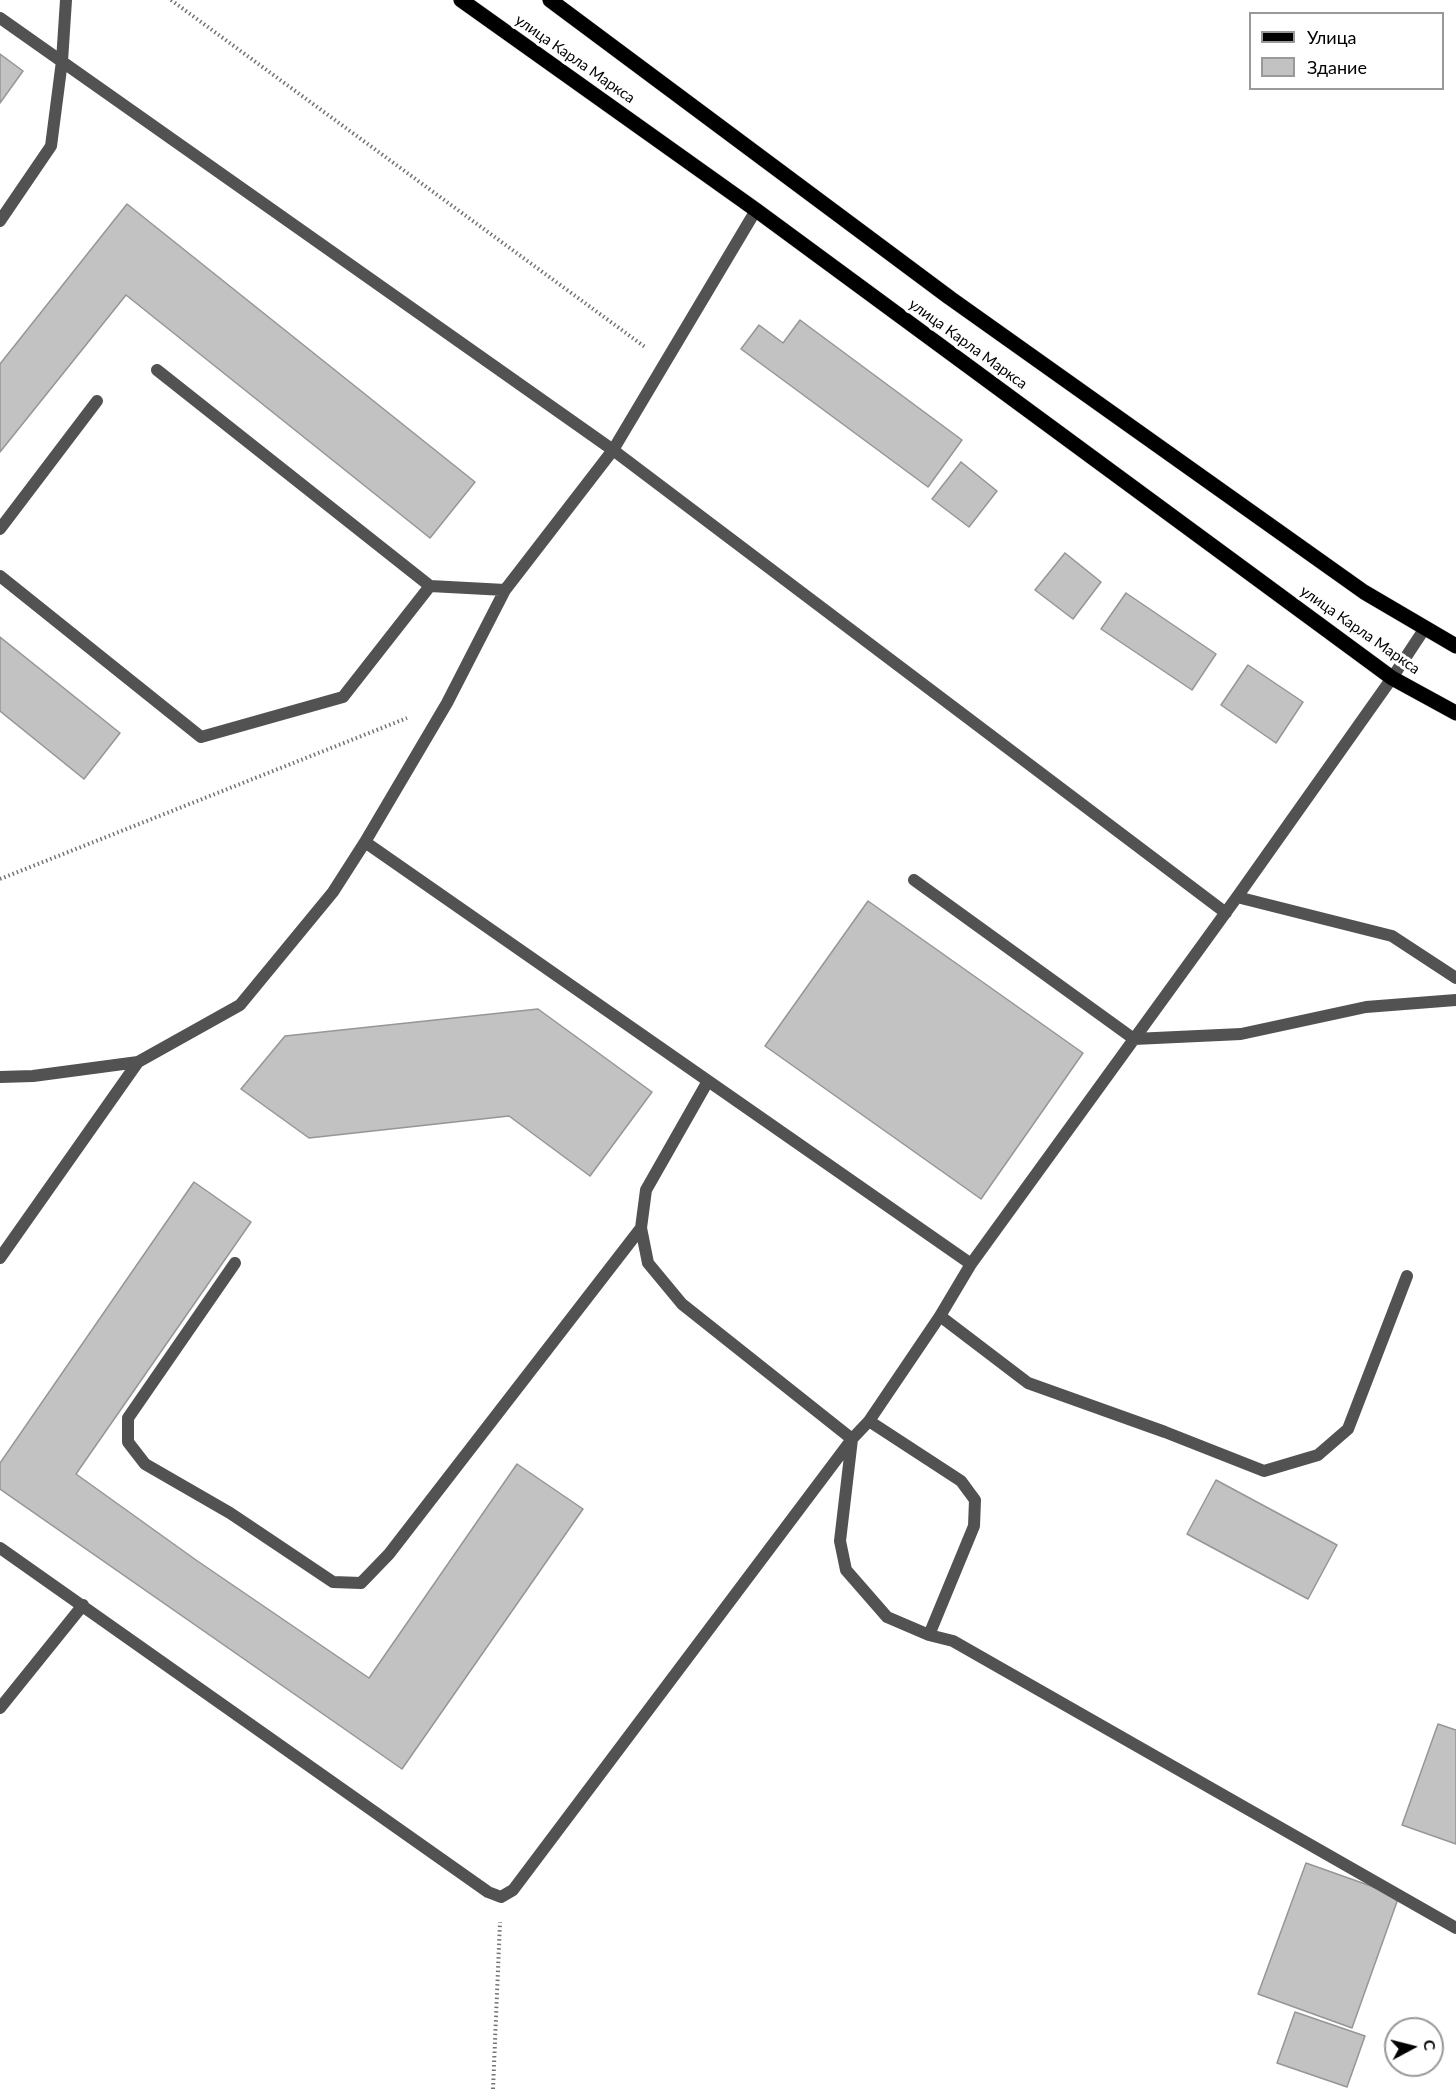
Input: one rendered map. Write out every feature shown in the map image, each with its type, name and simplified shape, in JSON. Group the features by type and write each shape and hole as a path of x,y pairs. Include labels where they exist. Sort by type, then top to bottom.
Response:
{"main road":[{"name":"улица Карла Маркса","path":"461,0 756,210 1392,678 1456,713"},
{"name":"улица Карла Маркса","path":"550,0 950,298 1364,592 1456,646"}],"lane":[{"path":"0,221 51,146 62,61 66,0"},
{"path":"0,18 612,450 1226,913"},
{"path":"0,1077 33,1076 138,1062 240,1005 333,892 447,703 505,590 612,450 756,210"},
{"path":"158,370 430,586 505,590"},
{"path":"0,529 97,401"},
{"path":"0,576 201,737 344,698 430,586"},
{"path":"0,1548 488,1892 501,1897 513,1890 852,1439 869,1421 940,1316 971,1264 1226,913 1392,678 1425,627"},
{"path":"365,842 971,1264"},
{"path":"914,880 1134,1039 1241,1034 1366,1007 1456,1000"},
{"path":"1237,897 1392,936 1456,978"},
{"path":"0,1258 138,1062"},
{"path":"708,1082 646,1190 641,1228 648,1263 682,1304 852,1439"},
{"path":"235,1263 128,1418 128,1442 145,1464 230,1513 333,1582 362,1583 389,1554 641,1228"},
{"path":"940,1316 1028,1383 1165,1432 1264,1471 1318,1455 1348,1429 1407,1276"},
{"path":"869,1421 961,1480 975,1500 974,1526 928,1635"},
{"path":"852,1439 840,1541 846,1570 887,1617 928,1635 952,1641 1456,1928"},
{"path":"0,1708 83,1605"}],"path":[{"path":"171,0 665,362"},
{"path":"0,879 447,703"},
{"path":"494,2089 501,1897"}],"building":[{"path":"0,54 23,71 0,103"},
{"path":"127,204 475,482 430,538 126,295 0,452 0,364"},
{"path":"800,320 962,440 928,487 741,349 759,325 783,343"},
{"path":"961,462 997,491 969,527 932,499"},
{"path":"1065,553 1101,582 1073,619 1035,590"},
{"path":"1126,593 1216,654 1192,690 1101,629"},
{"path":"0,637 120,733 84,779 0,711"},
{"path":"1248,665 1303,702 1276,743 1221,705"},
{"path":"868,901 1083,1053 981,1199 765,1046"},
{"path":"538,1009 652,1092 590,1176 509,1116 309,1138 241,1089 285,1036"},
{"path":"194,1182 251,1222 76,1474 196,1560 369,1678 517,1464 583,1509 402,1769 0,1489 0,1463"},
{"path":"1216,1480 1337,1545 1308,1599 1187,1534"},
{"path":"1438,1724 1456,1730 1456,1844 1402,1825"},
{"path":"1306,1863 1399,1896 1352,2028 1258,1994"},
{"path":"1295,2012 1365,2036 1347,2087 1277,2063"}]}
